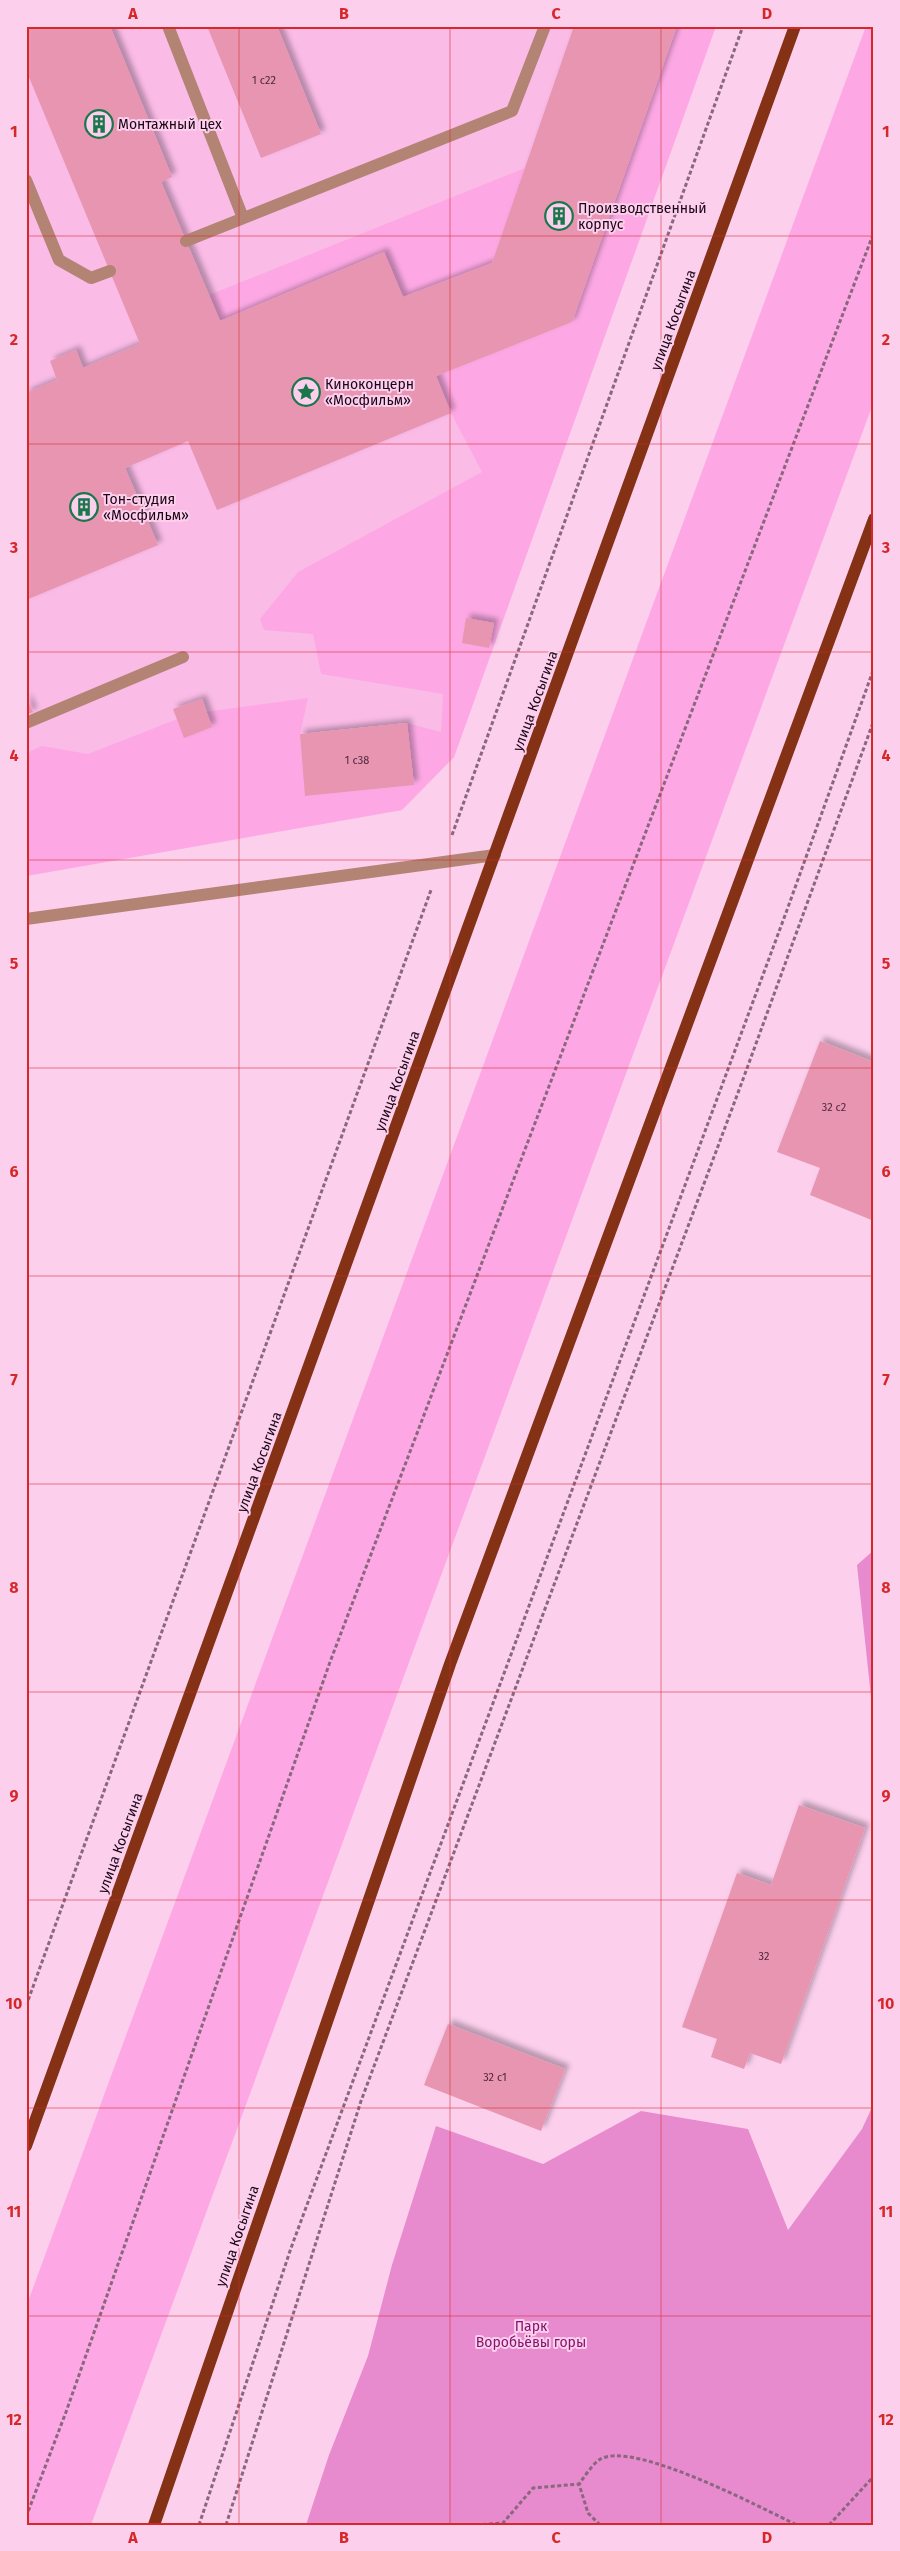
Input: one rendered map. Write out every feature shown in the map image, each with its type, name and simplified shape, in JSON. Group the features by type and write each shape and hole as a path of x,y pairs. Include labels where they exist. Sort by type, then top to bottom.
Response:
{"main road":[{"name":"улица Косыгина","path":"26,2146 795,26"},
{"name":"улица Косыгина","path":"154,2525 450,1664 874,519"}],"lane":[{"path":"168,26 243,218"},
{"path":"186,241 512,111 545,26"},
{"path":"26,180 59,260 91,278 110,271"},
{"path":"26,723 182,657"},
{"path":"26,919 494,856"}],"path":[{"path":"26,2006 743,26"},
{"path":"26,2517 69,2403 330,1662 874,232"},
{"path":"199,2525 291,2248 787,910 874,668"},
{"path":"226,2525 361,2101 742,1082 874,720"},
{"path":"476,2525 503,2523 534,2488 579,2484 600,2459 623,2455 683,2471 797,2525"},
{"path":"829,2525 874,2476"},
{"path":"579,2484 588,2513 600,2525"}],"shaded area":[{"name":"Киноконцерн «Мосфильм»","path":"26,26 716,26 454,757 402,810 26,876"},
{"path":"677,26 716,26 454,757 402,810 26,876 26,753 42,746 88,754 190,714 308,698 300,734 306,796 413,785 407,723 441,732 443,694 321,674 313,634 264,630 260,619 298,572 482,472 451,413 436,376 572,322"},
{"path":"866,26 874,26 874,401 91,2525 26,2525 26,2307"},
{"path":"525,168 492,263 403,297 384,252 220,321 209,295"}],"green space":[{"path":"874,1550 874,1703 871,1697 857,1565"},
{"name":"Парк Воробьёвы горы","path":"874,2103 874,2525 306,2525 329,2455 368,2356 392,2265 436,2126 543,2164 641,2111 748,2129 788,2230 862,2129"}],"building":[{"path":"26,26 110,26 172,177 161,182 220,321 384,252 403,297 492,263 574,26 677,26 572,322 436,376 451,413 217,510 188,441 125,468 158,545 26,600 26,393 57,380 50,361 76,350 83,368 140,344 26,70"},
{"path":"207,26 277,26 321,134 261,158"},
{"path":"466,618 494,623 489,648 462,643"},
{"path":"26,697 33,712 26,715"},
{"path":"202,699 212,727 184,738 173,709"},
{"path":"407,723 414,785 305,796 300,734"},
{"path":"820,1041 874,1062 874,1221 810,1195 820,1168 777,1152"},
{"path":"799,1805 865,1828 781,2064 750,2053 744,2069 711,2057 717,2039 682,2027 737,1873 771,1885"},
{"path":"448,2024 565,2069 541,2131 424,2085"}],"place":[{"name":"Монтажный цех","path":"99,124"},
{"name":"Производственный корпус","path":"559,216"},
{"name":"Киноконцерн «Мосфильм»","path":"306,392"},
{"name":"Тон-студия «Мосфильм»","path":"84,507"}]}
